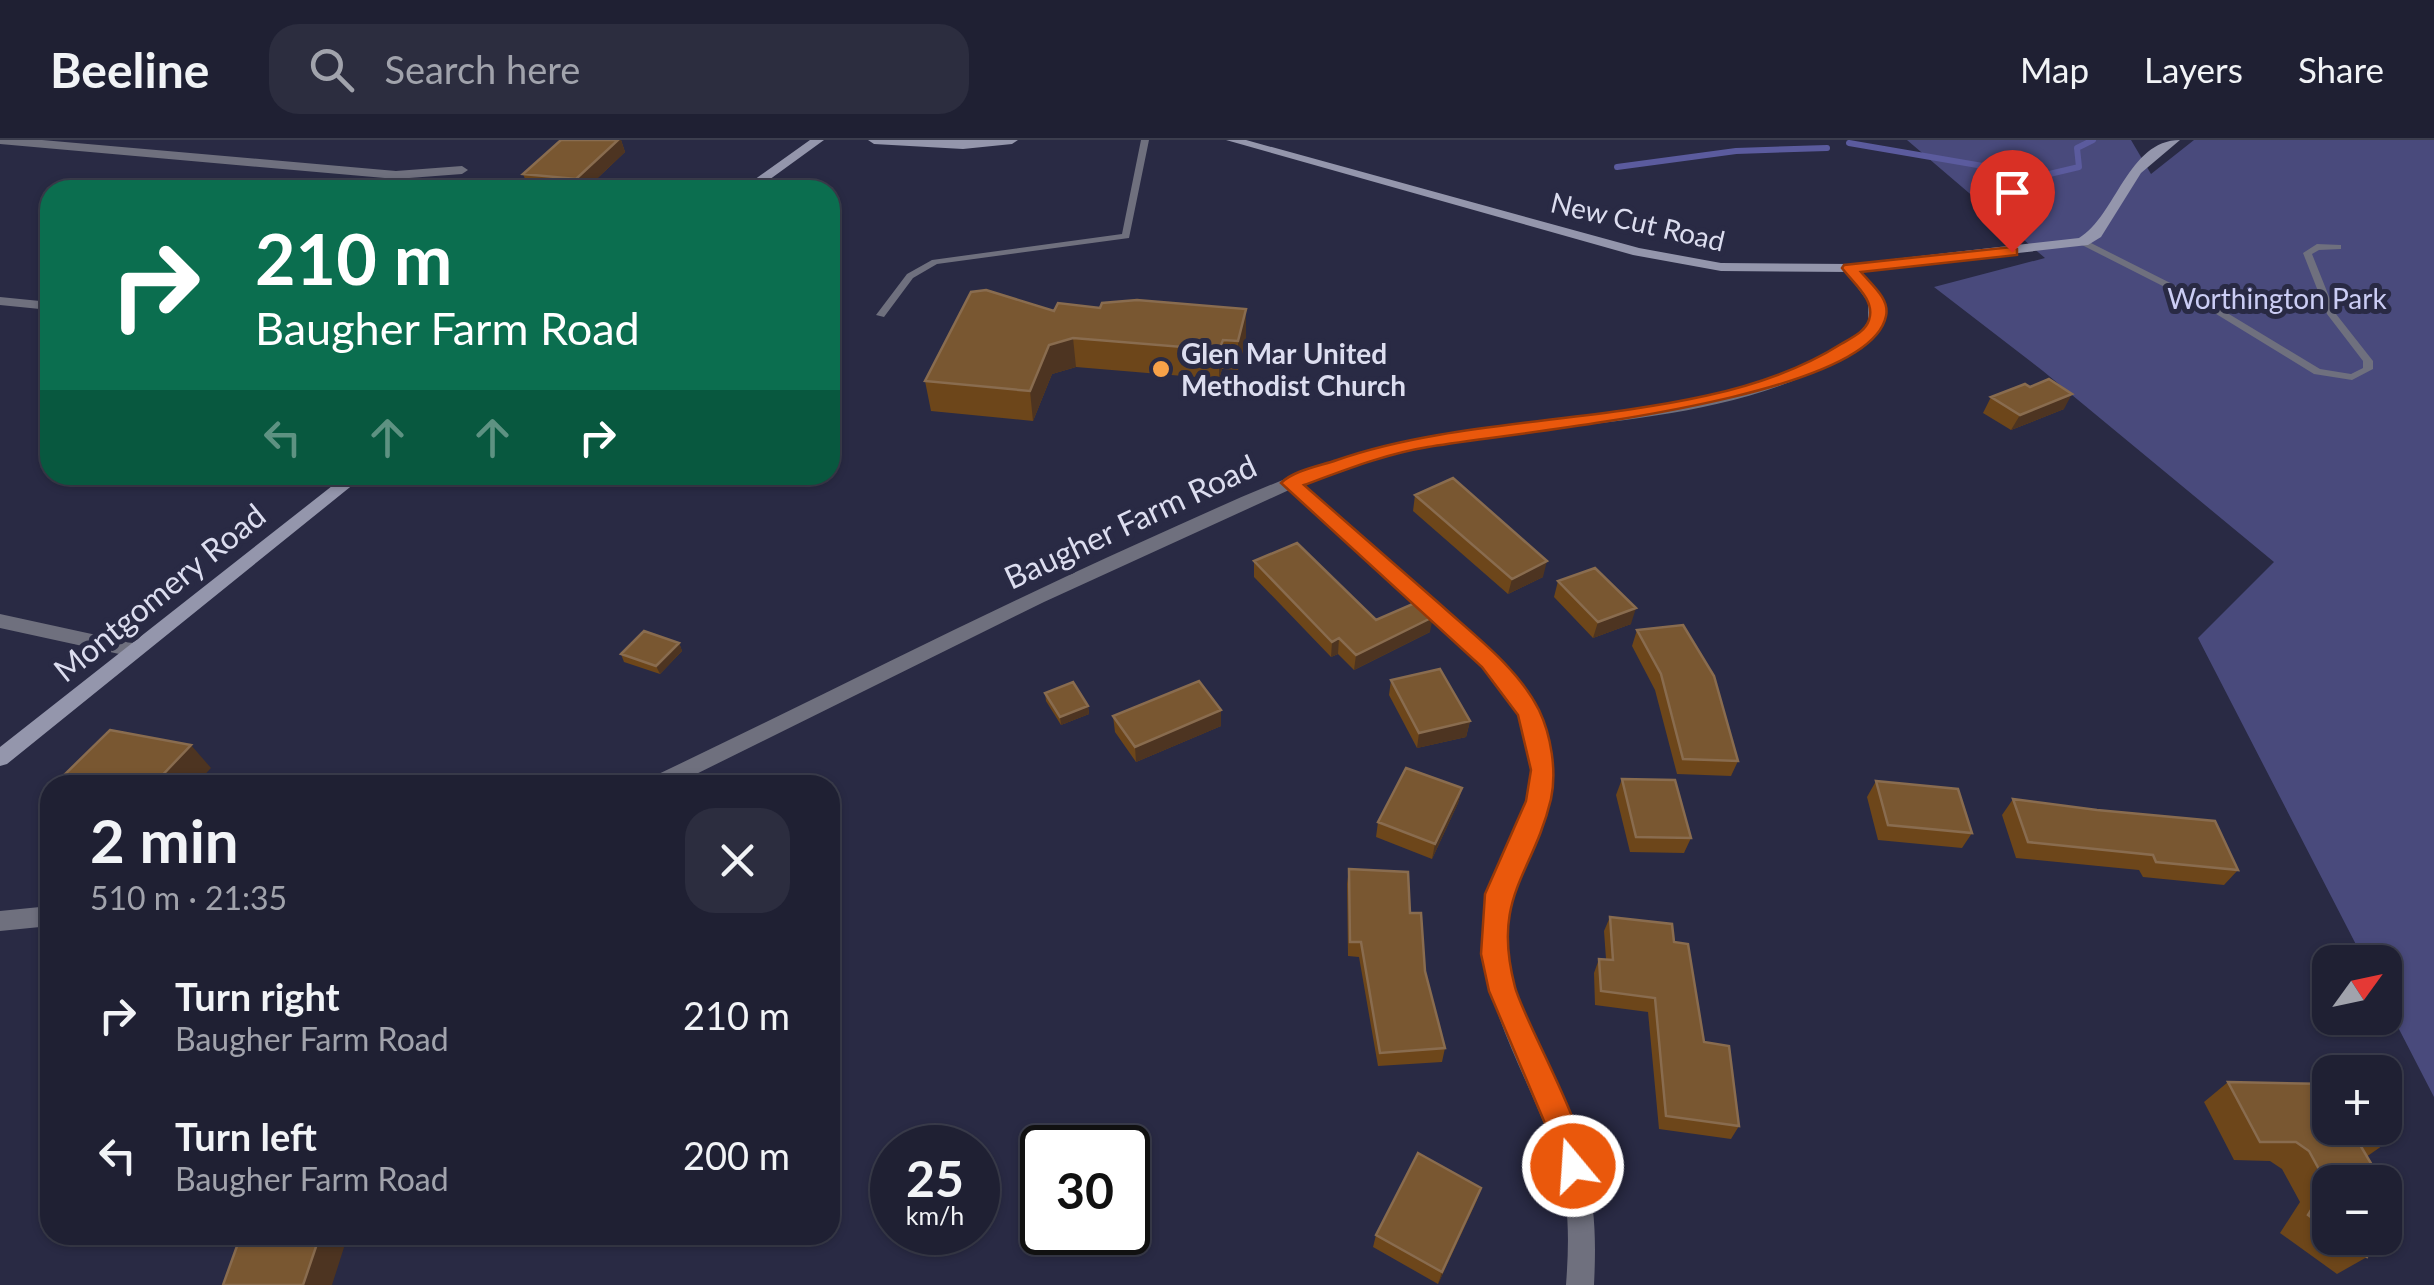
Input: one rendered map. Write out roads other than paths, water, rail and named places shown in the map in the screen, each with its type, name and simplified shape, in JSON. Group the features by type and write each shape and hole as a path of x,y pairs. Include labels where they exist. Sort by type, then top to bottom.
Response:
{"street":[{"path":"0,140 396,175 462,170"},
{"path":"760,180 818,140"},
{"path":"874,140 919,145 1012,140"},
{"name":"New Cut Road","path":"1232,140 1682,262 1765,270 1850,268 2083,242"},
{"path":"2083,242 2096,234 2136,171 2174,140"},
{"name":"Baugher Farm Road","path":"676,775 1117,560 1291,483 1372,454 1426,441 1677,405 1808,370 1845,351 1868,334 1878,319 1878,303 1850,268"},
{"path":"0,301 40,305"},
{"path":"1291,483 1490,661 1512,686 1534,726 1543,770 1538,801 1498,894 1494,954 1502,991 1566,1140 1586,1245 1580,1285"},
{"name":"Montgomery Road","path":"0,758 343,485"},
{"path":"0,621 134,650"},
{"path":"0,921 40,917"}],"lane":[{"path":"881,315 910,276 934,262 1126,236 1145,140"},
{"path":"2083,242 2194,297 2317,372 2352,377 2368,368 2368,361 2332,314 2307,253 2317,247 2338,247"}],"waterway":[{"path":"1849,143 2041,176 2079,167 2077,148 2093,140"},
{"path":"1617,167 1736,151 1827,148"}],"place":[{"name":"Glen Mar United Methodist Church","path":"1161,369"}],"park label":[{"name":"Worthington Park","path":"2277,298"}]}
